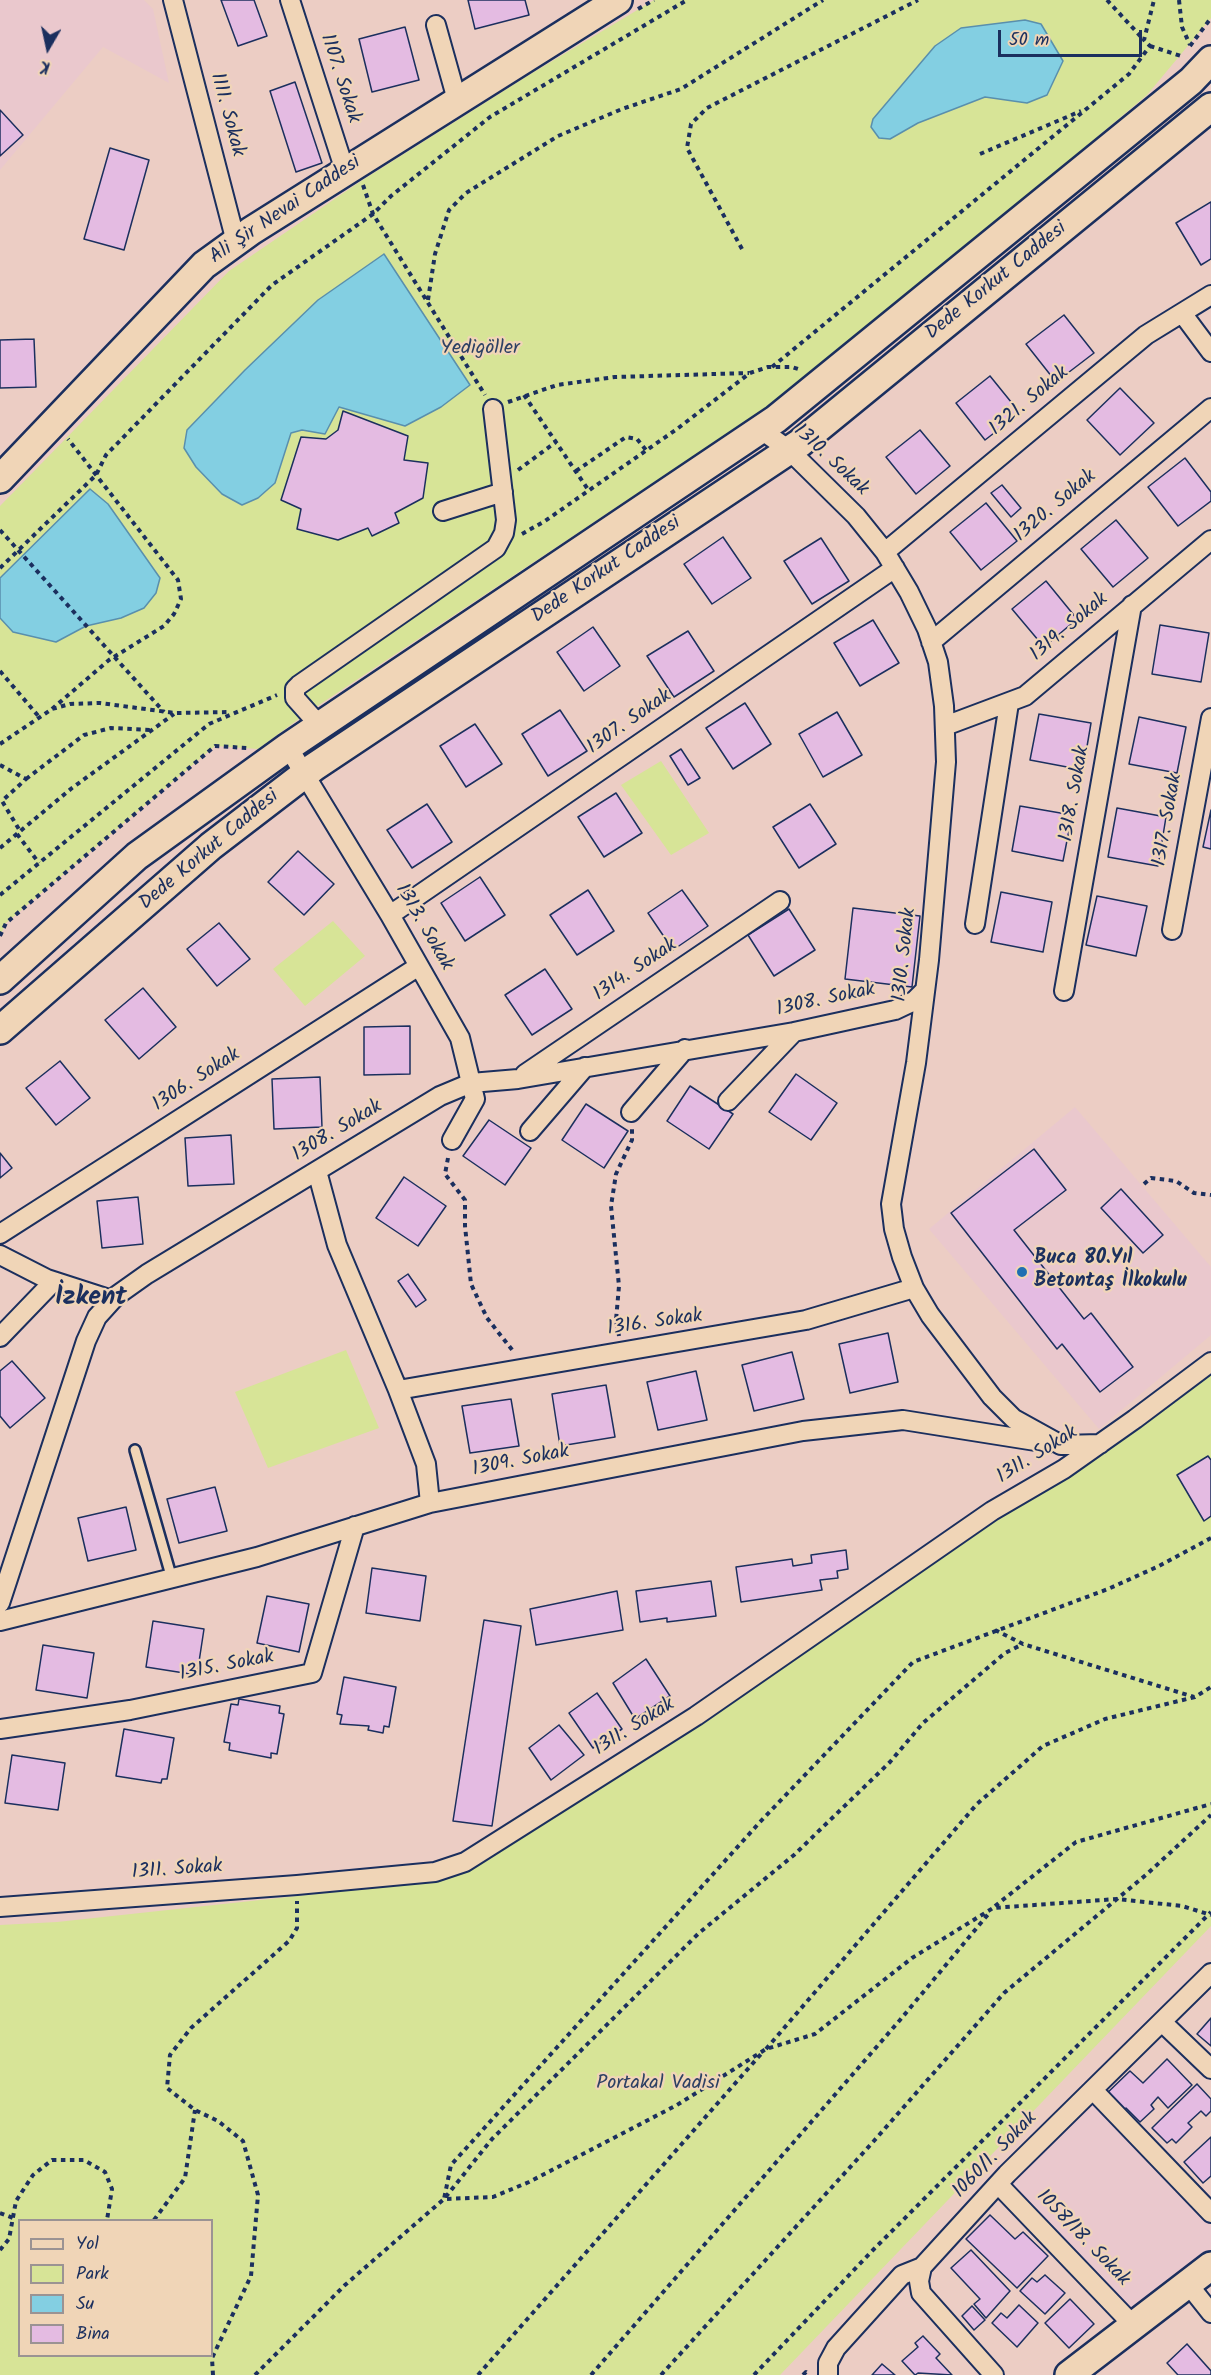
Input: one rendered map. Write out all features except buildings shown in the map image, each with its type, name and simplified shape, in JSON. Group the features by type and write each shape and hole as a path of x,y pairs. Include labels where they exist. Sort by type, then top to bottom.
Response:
{"main road":[{"name":"Ali Şir Nevai Caddesi","path":"4,467 204,265 236,242 348,179 457,100 626,6"},
{"name":"Dede Korkut Caddesi","path":"0,980 137,856 288,747 776,419 1191,81 1204,50"},
{"name":"Dede Korkut Caddesi","path":"0,1030 211,846 306,773 789,450 1211,107"},
{"path":"1078,2373 1211,2266"}],"street":[{"name":"1111. Sokak","path":"173,0 236,242"},
{"name":"1107. Sokak","path":"290,0 348,179"},
{"path":"436,25 457,100"},
{"name":"1321. Sokak","path":"885,552 1146,335 1211,295"},
{"path":"1182,313 1211,352"},
{"name":"1320. Sokak","path":"931,642 1211,408"},
{"path":"320,726 298,704 293,694 295,689 496,548 504,533 506,520 493,409"},
{"name":"1310. Sokak","path":"759,429 789,450 856,516 885,552 931,642 938,662 945,726 946,762 925,990 916,1062 891,1204 894,1229 914,1288 930,1315 992,1397 1014,1419 1061,1445"},
{"path":"443,511 502,487"},
{"name":"1319. Sokak","path":"945,726 1025,696 1211,540"},
{"name":"1307. Sokak","path":"390,915 895,568"},
{"name":"1318. Sokak","path":"1064,991 1132,605"},
{"path":"975,924 1009,703"},
{"name":"1317. Sokak","path":"1172,930 1211,718"},
{"name":"1313. Sokak","path":"288,747 306,773 390,915 460,1038 475,1099 452,1140"},
{"name":"1314. Sokak","path":"518,1079 780,901"},
{"name":"1306. Sokak","path":"0,1234 419,966"},
{"name":"1308. Sokak","path":"0,1603 86,1341 97,1317 112,1300 147,1274 440,1096 471,1083 518,1079 794,1032 894,1010 914,1001 925,990"},
{"path":"728,1101 794,1032"},
{"path":"631,1112 685,1049"},
{"path":"530,1131 585,1067"},
{"path":"317,1171 337,1245 398,1390 426,1464 430,1503"},
{"path":"0,1256 53,1282 112,1300"},
{"path":"0,1337 53,1282"},
{"name":"1316. Sokak","path":"398,1390 806,1320 914,1288"},
{"name":"1311. Sokak","path":"0,1907 297,1885 435,1872 465,1862 696,1716 992,1511 1064,1469 1211,1362"},
{"name":"1309. Sokak","path":"0,1621 257,1557 430,1503 803,1431 903,1420 1061,1445"},
{"path":"1061,1445 1100,1444"},
{"name":"1315. Sokak","path":"0,1729 130,1710 312,1673 355,1526"},
{"name":"1060/1. Sokak","path":"828,2375 828,2363 836,2348 902,2275 922,2267 998,2184 1211,1973"},
{"path":"1162,2022 1211,2069"},
{"path":"1093,2090 1211,2213"},
{"name":"1058/18. Sokak","path":"998,2184 1134,2326"},
{"path":"922,2267 919,2281 921,2293 994,2375"},
{"path":"1188,2284 1211,2313"}],"lane":[{"path":"135,1450 172,1579"}],"path":[{"path":"626,6 654,0"},
{"path":"0,568 96,475 106,454 272,285 373,214 391,196 490,117 687,0"},
{"path":"428,301 435,254 449,210 466,193 558,136 622,109 681,89 823,0"},
{"path":"742,249 687,148 691,124 707,108 918,0"},
{"path":"1107,0 1150,46 1181,56 1204,50"},
{"path":"1144,40 1154,0"},
{"path":"1179,0 1182,27 1204,50"},
{"path":"1204,50 1211,18"},
{"path":"771,367 1129,74 1150,46"},
{"path":"980,154 1084,109"},
{"path":"348,179 361,181 373,214 493,409 524,395 556,385 615,377 750,373"},
{"path":"496,548 545,521 646,450 730,386"},
{"path":"524,395 589,490"},
{"path":"0,744 52,710 109,660 164,626 174,614 181,599 178,580 67,437 58,446"},
{"path":"576,471 626,437 637,439 646,450"},
{"path":"502,487 556,442"},
{"path":"0,530 164,712"},
{"path":"0,671 40,718"},
{"path":"0,895 209,724 233,712 295,689"},
{"path":"52,710 70,704 100,704 175,713 233,712"},
{"path":"0,848 72,788 175,713"},
{"path":"39,863 1,802 26,779 84,735 111,728 151,730"},
{"path":"0,936 6,923 215,746 258,749"},
{"path":"0,765 26,779"},
{"path":"622,1351 616,1320 619,1286 611,1206 616,1174 632,1140 631,1112"},
{"path":"452,1140 445,1174 465,1200 465,1226 471,1284 487,1318 529,1367"},
{"path":"1144,1184 1151,1178 1176,1181 1194,1193 1211,1195"},
{"path":"444,2199 451,2165 849,1726 913,1662 1108,1589 1159,1566 1211,1538"},
{"path":"995,1630 1023,1644 1195,1697"},
{"path":"255,2375 345,2285 444,2199 492,2139 699,1933 794,1855 890,1762 923,1724 1005,1653 1023,1644"},
{"path":"478,2375 766,2049 977,1804 1043,1746 1106,1719 1195,1697 1211,1687"},
{"path":"444,2199 493,2197 529,2182 677,2104 766,2049 815,2034 912,1958 993,1908 1076,1842 1211,1804"},
{"path":"661,2375 866,2151 1004,1993 1117,1899 1211,1815"},
{"path":"213,2356 251,2276 258,2195 243,2141 218,2121 195,2110 167,2088 170,2055 191,2028 289,1941 297,1928 297,1885"},
{"path":"591,2375 900,2020 993,1908 1117,1899 1182,1906 1210,1914 874,2249 754,2375"},
{"path":"155,2219 185,2178 195,2110"},
{"path":"0,2250 9,2239 16,2201 33,2175 52,2160 84,2160 105,2172 112,2189 107,2219"},
{"path":"0,2213 13,2218"},
{"path":"212,2357 213,2375"},
{"path":"802,2375 806,2372 809,2375"}],"shaded area":[{"path":"0,0 144,0 153,9 169,83 103,47 0,170"},
{"path":"1075,1107 1211,1267 1211,1335 1099,1429 929,1229"},
{"path":"1092,2099 1211,2225 1211,2251 1133,2314 1010,2184"}],"green space":[{"name":"Yedigöller","path":"654,0 1211,0 1211,18 1147,95 776,401 307,713 258,749 215,746 6,923 0,936 0,506 229,271 361,181 529,75"},
{"path":"661,761 709,833 671,855 621,785"},
{"path":"333,921 365,956 305,1006 273,969"},
{"path":"346,1350 379,1428 268,1468 235,1392"},
{"name":"Portakal Vadisi","path":"1211,1366 1211,1926 780,2375 0,2375 0,1925 57,1922 445,1880"}],"water":[{"path":"1025,20 1041,24 1063,61 1047,95 1027,103 985,97 918,123 890,139 879,138 871,127 873,119 935,46 961,28"},
{"path":"384,254 470,385 441,407 405,426 339,407 325,434 302,430 291,433 275,483 258,498 242,505 222,494 196,467 184,448 187,430 318,300"},
{"path":"90,489 108,504 160,578 156,593 144,608 121,618 86,626 56,642 13,632 0,618 0,578"}],"place":[{"name":"Buca 80.Yıl Betontaş İlkokulu","path":"1022,1272"}],"district":[{"name":"İzkent","path":"91,1300"}]}
